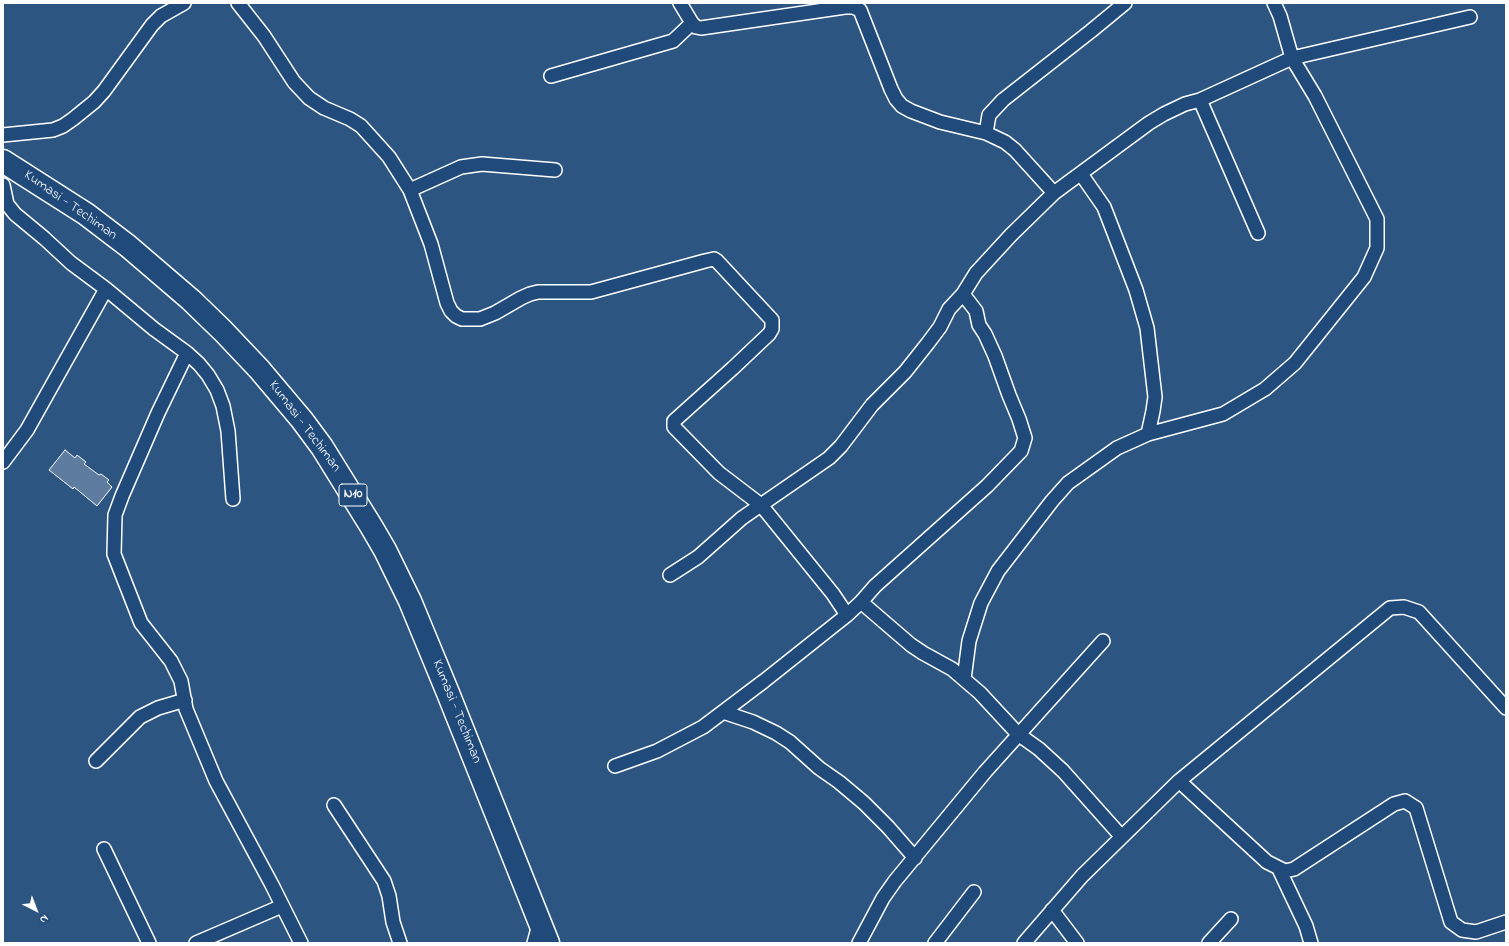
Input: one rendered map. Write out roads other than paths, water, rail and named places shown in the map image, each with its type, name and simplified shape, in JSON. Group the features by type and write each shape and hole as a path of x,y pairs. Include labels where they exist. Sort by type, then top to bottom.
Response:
{"highway":[{"name":"Kumasi - Techiman","path":"3,161 86,214 128,246 191,300 223,331 258,369 318,441 355,498 385,550 410,601 548,943"}],"street":[{"path":"3,135 54,130 63,126 84,112 104,91 152,25 161,16 184,3"},
{"path":"238,3 264,36 294,82 309,98 324,108 350,119 361,126 389,157 410,190 431,244 446,303 451,311 462,319 480,319 495,313 521,298 538,292 591,292 705,261 714,259 717,261 772,320 772,329 769,334 733,368 674,421 674,427 719,473 762,505 833,594 847,615"},
{"path":"680,3 692,23 696,27 701,28 845,7 860,3"},
{"path":"986,133 989,115 1003,100 1125,3"},
{"path":"964,679 969,641 982,603 998,571 1052,501 1068,483 1117,448 1148,434 1223,414 1265,389 1295,363 1364,277 1377,248 1377,219 1315,96 1292,58 1280,16 1274,3"},
{"path":"845,7 854,7 860,10 891,89 896,99 902,106 910,111 940,122 986,133 1005,142 1015,150 1054,193"},
{"path":"670,575 698,557 728,530 828,458 841,446 872,405 905,372 928,343 940,327 949,309 963,294 976,273 1011,235 1054,193 1149,123 1185,104 1200,100 1292,58 1470,17"},
{"path":"551,76 673,41 692,23"},
{"path":"1200,100 1258,233"},
{"path":"410,190 461,167 482,164 555,170"},
{"path":"1081,174 1096,195 1106,213 1136,290 1147,328 1155,397 1148,434"},
{"path":"3,185 8,204 14,214 44,238 62,256 106,289 154,329 187,353 208,375 217,390 223,406 228,431 233,499"},
{"path":"3,462 27,430 106,289"},
{"path":"615,766 657,751 703,727 764,681 847,615 875,586 987,486 1021,451 1026,438 995,356 985,334 979,325 976,311 963,294"},
{"path":"187,353 158,413 115,515 114,554 136,613 146,630 177,672 184,688 186,709 216,781 301,943"},
{"path":"861,602 911,644 952,670 980,693 1018,734 1063,771 1121,836"},
{"path":"1024,943 1082,876 1121,836 1179,781 1390,608 1404,607 1419,612 1506,708"},
{"path":"859,943 883,898 895,881 985,772 1103,641"},
{"path":"96,761 140,717 158,708 185,700"},
{"path":"722,712 753,722 790,742 819,768 839,782 864,803 888,827 915,858"},
{"path":"1179,781 1267,862 1285,871 1294,870 1394,804 1406,802 1416,808 1451,922 1462,930 1476,932 1506,922"},
{"path":"334,805 384,881 389,896 393,922 400,943"},
{"path":"104,849 149,943"},
{"path":"1279,869 1306,926 1311,943"},
{"path":"523,880 542,922 534,943"},
{"path":"935,943 974,892"},
{"path":"196,943 282,906"},
{"path":"1052,910 1077,943"},
{"path":"1209,943 1231,919"}]}
